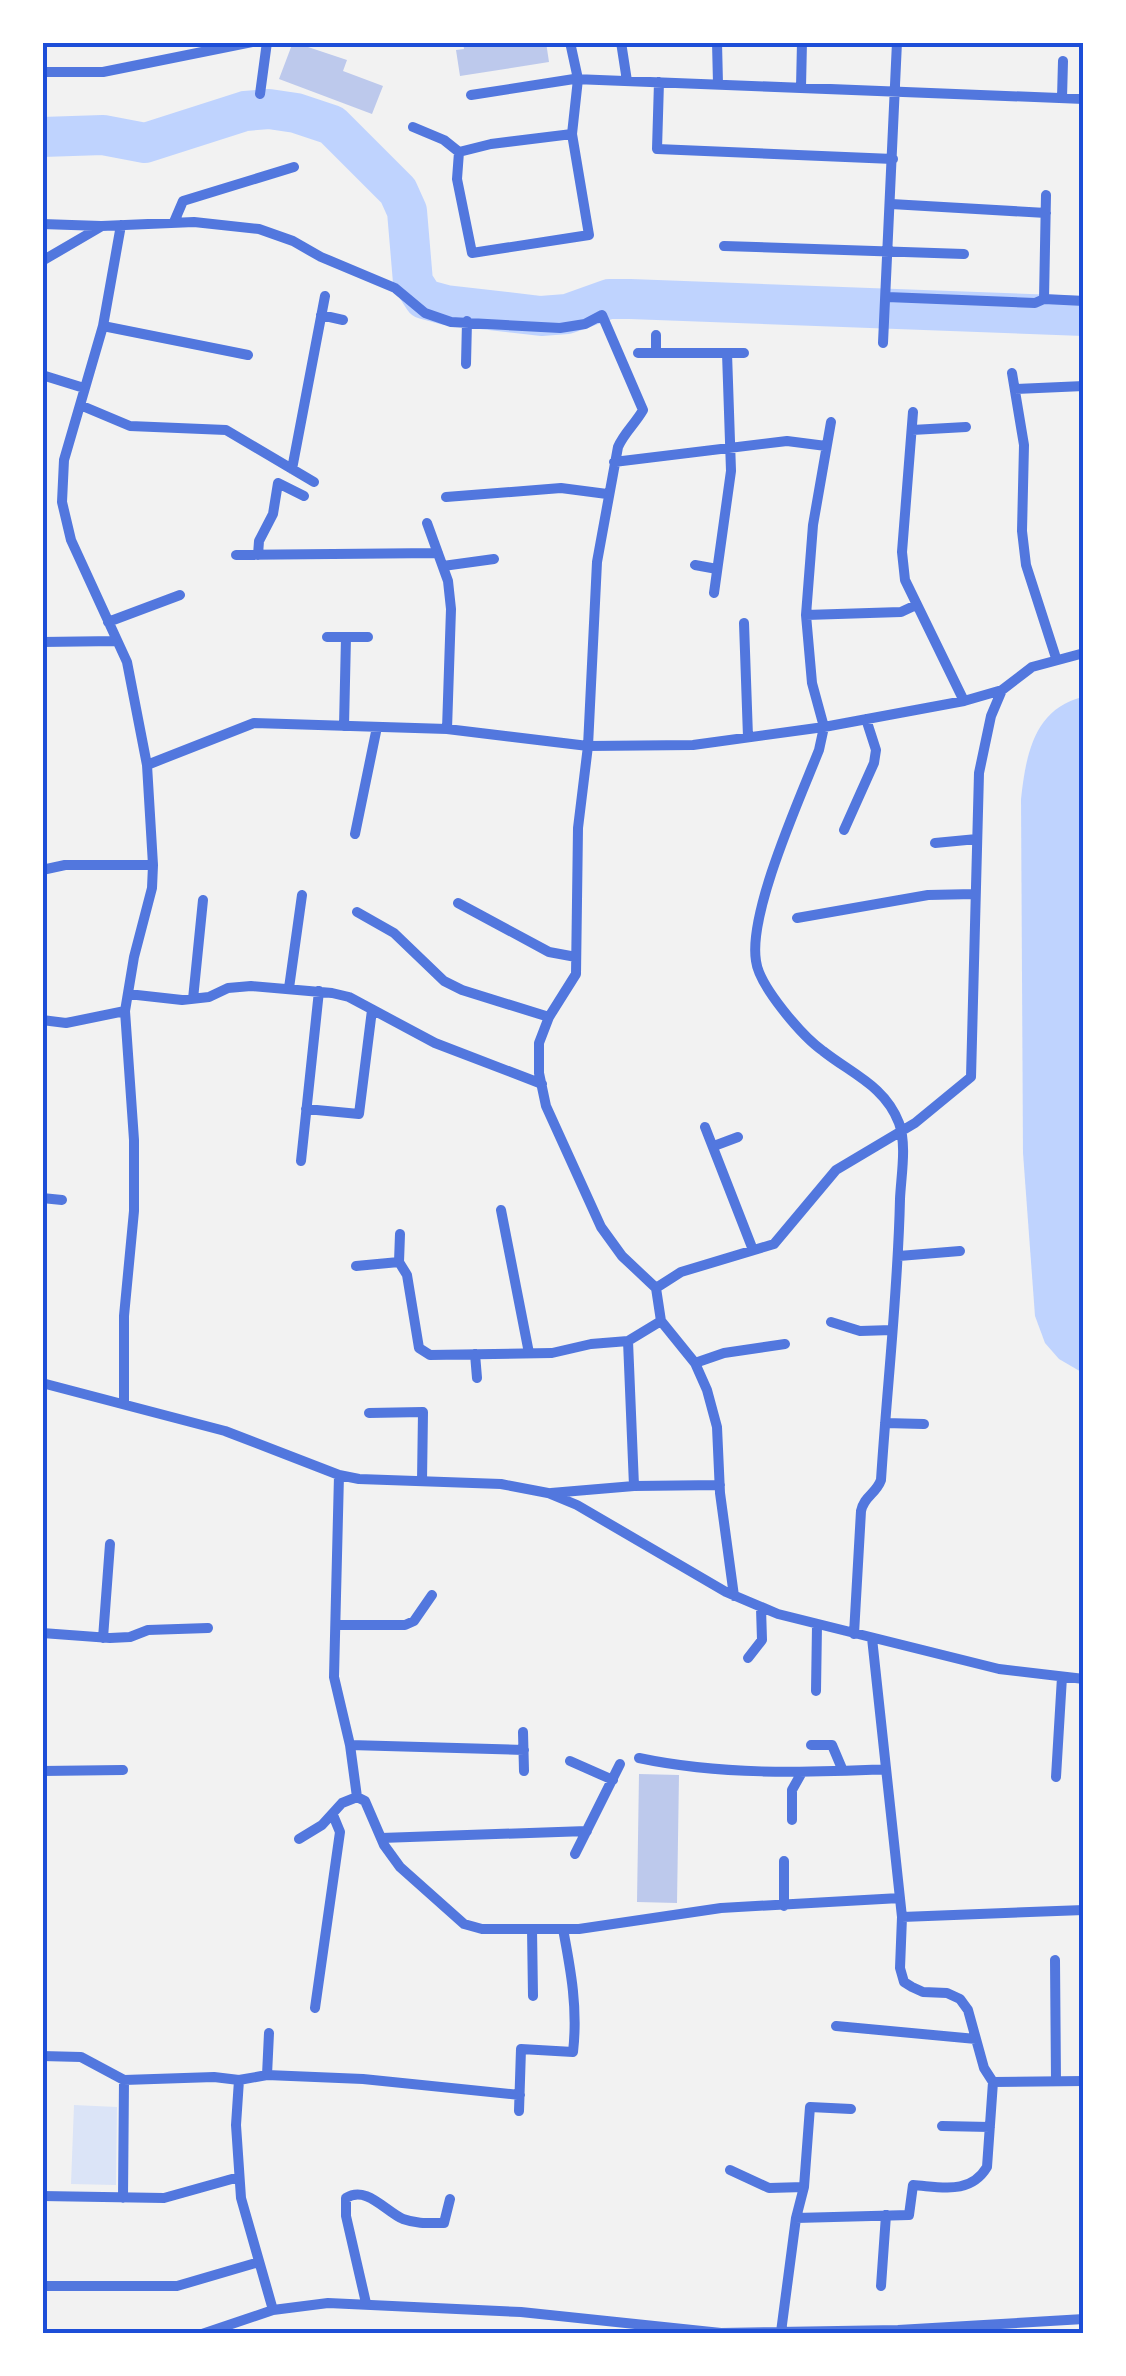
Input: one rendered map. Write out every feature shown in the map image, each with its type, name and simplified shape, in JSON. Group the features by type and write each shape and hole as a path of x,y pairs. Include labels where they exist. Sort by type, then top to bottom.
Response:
{"street":[{"path":"42,72 102,72 252,42"},
{"path":"260,94 267,42"},
{"path":"459,152 457,179 472,253 589,235 572,134 578,79 570,42"},
{"path":"621,42 627,81"},
{"path":"717,42 718,84"},
{"path":"802,42 802,87"},
{"path":"883,343 896,42"},
{"path":"1062,61 1062,98"},
{"path":"471,95 578,79 1084,99"},
{"path":"659,82 657,149 893,159"},
{"path":"413,126 444,140 459,152"},
{"path":"459,152 572,134"},
{"path":"174,222 183,201 294,166"},
{"path":"1044,299 1046,195"},
{"path":"891,204 1046,213"},
{"path":"42,224 174,222 259,229 395,288 425,312 450,322 560,328 586,324 602,315 643,410 634,426 623,434 614,462 596,562 588,746 578,828 576,974 549,1017 539,1044 542,1084 546,1106 601,1227 622,1256 656,1288 662,1321 695,1364 708,1390 717,1428 734,1596"},
{"path":"121,225 103,326 64,460 62,502 72,540 127,662 147,765 152,888 126,1011 134,1211 124,1316 124,1404"},
{"path":"42,261 102,226"},
{"path":"810,232 810,249"},
{"path":"724,246 740,241 810,249 964,254"},
{"path":"292,469 325,296"},
{"path":"887,298 1035,303 1044,299 1084,300"},
{"path":"321,315 343,320"},
{"path":"466,364 467,322"},
{"path":"103,326 248,355"},
{"path":"656,336 656,354"},
{"path":"638,353 744,353"},
{"path":"714,594 732,448 726,353"},
{"path":"1012,372 1024,445 1022,531 1026,566 1056,658"},
{"path":"42,374 84,388"},
{"path":"1015,390 1084,386"},
{"path":"80,405 130,426 226,430 314,482"},
{"path":"913,412 902,552 904,580 964,701"},
{"path":"830,422 813,525 806,615 812,683 824,727 760,909 756,965 813,1044 880,1092 901,1130 898,1295 881,1480 878,1489 863,1502 861,1511 854,1634"},
{"path":"912,430 966,427"},
{"path":"614,462 787,440 826,446"},
{"path":"258,555 259,540 273,514 278,483 304,496"},
{"path":"446,497 561,488 608,494"},
{"path":"427,522 443,566 451,609 447,730"},
{"path":"236,555 438,553"},
{"path":"443,566 494,559"},
{"path":"695,566 717,570"},
{"path":"108,622 180,595"},
{"path":"806,615 901,612 916,605"},
{"path":"744,624 748,737"},
{"path":"327,637 368,637"},
{"path":"344,726 346,637"},
{"path":"42,642 117,640"},
{"path":"147,765 254,723 447,730 588,746 693,745 824,727 964,701 1002,690 1032,667 1084,653"},
{"path":"656,1288 681,1272 774,1244 836,1170 901,1130 971,1078 979,773 991,716 1002,690"},
{"path":"844,830 874,763 876,750 866,719"},
{"path":"356,834 377,727"},
{"path":"935,844 977,839"},
{"path":"42,870 64,865 153,865"},
{"path":"797,918 928,895 975,894"},
{"path":"289,988 302,895"},
{"path":"193,999 203,900"},
{"path":"458,903 549,952 576,957"},
{"path":"357,912 394,934 444,981 549,1017"},
{"path":"128,994 193,999 240,987 319,991 349,998 436,1043 542,1084"},
{"path":"301,1161 319,991"},
{"path":"306,1109 359,1114 372,1010"},
{"path":"42,1020 66,1023 126,1011"},
{"path":"705,1128 753,1250"},
{"path":"714,1146 738,1137"},
{"path":"42,1198 62,1200"},
{"path":"501,1210 529,1353"},
{"path":"400,1234 399,1262 407,1275 419,1348 430,1355 529,1353 628,1342 662,1321"},
{"path":"899,1256 960,1251"},
{"path":"356,1266 399,1262"},
{"path":"831,1322 860,1331 892,1330"},
{"path":"628,1342 634,1486"},
{"path":"695,1364 724,1352 785,1344"},
{"path":"475,1354 477,1378"},
{"path":"42,1383 225,1431 339,1475 500,1484 548,1493 577,1504 761,1608 1000,1668 1084,1679"},
{"path":"368,1412 422,1412 422,1482"},
{"path":"885,1423 924,1424"},
{"path":"339,1475 335,1690 350,1745 358,1797 365,1802 380,1838 400,1867 464,1924 482,1929 563,1929 722,1908 900,1898"},
{"path":"548,1493 720,1485"},
{"path":"104,1638 110,1544"},
{"path":"337,1625 414,1622 432,1595"},
{"path":"748,1658 762,1640 761,1608"},
{"path":"816,1691 817,1625"},
{"path":"42,1633 104,1638 130,1637 148,1630 208,1628"},
{"path":"796,2218 908,2215 913,2185 968,2186 980,2178 987,2166 992,2082 984,2068 968,2010 960,1999 947,1993 924,1992 904,1982 900,1968 902,1917 872,1638"},
{"path":"1056,1776 1062,1677"},
{"path":"523,1732 524,1772"},
{"path":"350,1745 524,1750"},
{"path":"811,1745 832,1745 843,1772"},
{"path":"639,1758 670,1765 801,1774 886,1769"},
{"path":"570,1761 613,1780"},
{"path":"575,1854 620,1764"},
{"path":"42,1771 123,1770"},
{"path":"792,1820 792,1790 801,1774"},
{"path":"299,1840 333,1815 342,1803 358,1797"},
{"path":"315,2008 340,1832 333,1815"},
{"path":"380,1838 587,1831"},
{"path":"784,1862 784,1906"},
{"path":"902,1917 1084,1910"},
{"path":"532,1929 534,1996"},
{"path":"519,2111 521,2049 572,2052 574,1989 563,1929"},
{"path":"1055,1960 1056,2081"},
{"path":"836,2026 976,2039"},
{"path":"268,2075 270,2033"},
{"path":"42,2056 81,2056 124,2080 239,2080 268,2075 363,2079 520,2095"},
{"path":"123,2198 124,2080"},
{"path":"239,2080 238,2178 273,2310"},
{"path":"992,2082 1084,2081"},
{"path":"781,2332 796,2218 804,2188 810,2107 851,2109"},
{"path":"942,2126 990,2127"},
{"path":"730,2170 769,2188 804,2188"},
{"path":"42,2196 164,2198 238,2178"},
{"path":"366,2303 346,2216 346,2198 352,2193 364,2194 400,2218 419,2224 444,2223 450,2199"},
{"path":"881,2286 886,2216"},
{"path":"42,2286 164,2288 259,2262"},
{"path":"202,2334 273,2310 328,2303 520,2312 703,2332 997,2329 1084,2318"}],"shaded area":[{"path":"74,2105 117,2107 116,2185 71,2184"}],"water":[{"path":"1084,697 1083,1373 1059,1359 1045,1343 1035,1316 1023,1153 1021,799 1030,750 1043,723 1066,703"}],"building":[{"path":"293,42 347,60 343,71 383,86 372,114 279,79"},
{"path":"463,42 546,42 549,62 460,76 456,50 464,49"},
{"path":"639,1774 679,1775 677,1903 637,1902"}],"waterway":[{"path":"42,137 103,135 145,143 245,111 269,109 332,125 398,191 407,211 413,282 424,299 446,305 541,316 567,314 609,299 1084,316"}]}
